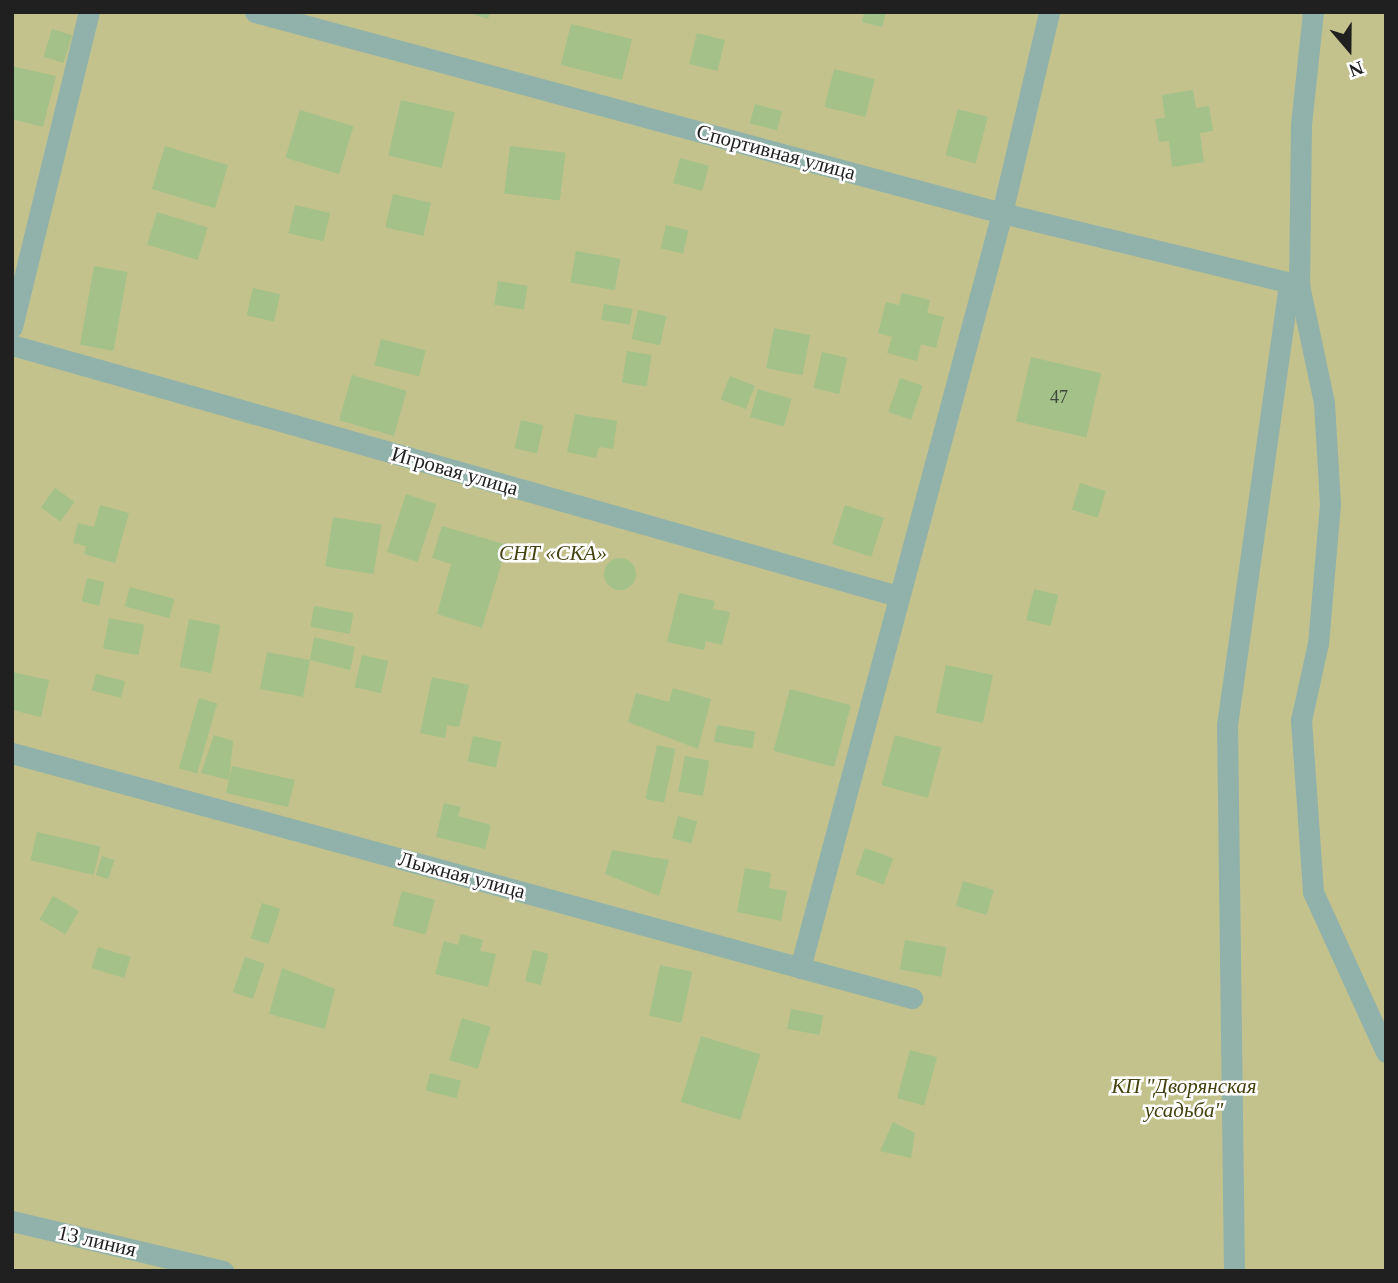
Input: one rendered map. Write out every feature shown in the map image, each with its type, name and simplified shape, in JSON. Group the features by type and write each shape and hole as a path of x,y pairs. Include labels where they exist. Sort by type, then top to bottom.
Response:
{"street":[{"path":"12,327 89,12"},
{"name":"Спортивная улица","path":"254,12 1002,213 1294,284"},
{"path":"800,968 1002,213 1049,12"},
{"path":"1234,1271 1227,725 1294,284 1301,125 1313,12"},
{"path":"1294,284 1324,403 1331,504 1318,643 1301,720 1313,892 1386,1052"},
{"name":"Игровая улица","path":"12,345 898,596"},
{"name":"Лыжная улица","path":"12,752 912,998"},
{"name":"13 линия","path":"12,1221 223,1271"}],"green space":[{"name":"СНТ «СКА»","path":"12,12 1386,12 1386,1271 12,1271"}],"building":[{"path":"467,12 490,12 488,19"},
{"path":"864,12 886,12 882,27 862,22"},
{"path":"571,24 632,39 622,80 561,65"},
{"path":"52,29 72,35 64,63 44,57"},
{"path":"697,33 725,40 717,71 689,64"},
{"path":"12,66 56,76 43,127 12,119"},
{"path":"834,69 875,79 865,117 825,107"},
{"path":"1193,90 1196,108 1209,106 1213,131 1200,133 1204,162 1172,167 1169,141 1159,142 1155,119 1165,118 1162,95"},
{"path":"401,100 455,112 442,168 388,156"},
{"path":"755,104 782,111 777,131 750,123"},
{"path":"958,109 988,117 976,163 946,155"},
{"path":"300,110 354,126 339,174 285,158"},
{"path":"165,146 228,165 215,208 152,189"},
{"path":"510,146 566,153 560,200 504,194"},
{"path":"680,158 709,166 702,191 673,183"},
{"path":"393,194 431,203 423,236 385,227"},
{"path":"295,205 330,213 324,241 288,233"},
{"path":"157,212 208,227 198,260 147,245"},
{"path":"666,225 688,230 683,254 661,248"},
{"path":"576,251 620,259 615,290 570,283"},
{"path":"94,266 127,272 114,351 80,345"},
{"path":"498,281 528,286 524,309 494,305"},
{"path":"253,288 280,294 274,322 247,315"},
{"path":"902,293 930,300 927,313 944,317 936,348 921,344 917,361 887,353 892,337 878,333 886,302 899,305"},
{"path":"604,304 633,309 630,325 601,320"},
{"path":"638,310 666,316 660,345 632,339"},
{"path":"774,328 810,335 802,375 766,368"},
{"path":"381,339 426,350 419,376 374,365"},
{"path":"627,351 652,355 647,387 622,383"},
{"path":"822,352 847,358 839,394 814,388"},
{"path":"1031,357 1101,373 1086,438 1016,421"},
{"path":"352,375 407,391 394,436 339,420"},
{"path":"730,376 755,386 746,409 721,399"},
{"path":"900,378 923,386 911,420 888,412"},
{"path":"758,389 792,399 784,427 750,417"},
{"path":"575,414 617,421 613,449 599,447 596,458 567,452"},
{"path":"521,420 543,425 537,453 514,448"},
{"path":"1080,483 1106,491 1098,518 1072,510"},
{"path":"55,488 74,502 60,522 41,507"},
{"path":"406,494 436,504 418,562 387,552"},
{"path":"100,505 129,513 115,563 84,554 86,546 73,543 78,523 94,527"},
{"path":"845,505 884,518 871,557 832,544"},
{"path":"333,517 381,525 374,574 325,566"},
{"path":"442,526 507,545 482,628 437,614 451,564 432,558"},
{"path":"620,558 631,563 636,574 631,585 620,590 609,585 604,574 609,563"},
{"path":"87,578 105,582 99,605 82,601"},
{"path":"130,587 174,599 169,618 125,606"},
{"path":"1034,589 1058,595 1051,626 1026,620"},
{"path":"679,593 715,601 713,609 730,612 722,645 706,641 704,650 667,642"},
{"path":"314,606 353,613 350,634 310,627"},
{"path":"109,618 144,625 138,655 103,648"},
{"path":"189,619 220,625 211,673 180,667"},
{"path":"314,637 355,647 350,670 310,660"},
{"path":"267,652 310,660 303,697 260,689"},
{"path":"362,655 388,661 381,693 355,687"},
{"path":"946,665 993,675 983,723 936,713"},
{"path":"12,672 49,680 41,717 12,710"},
{"path":"96,674 125,681 121,698 92,690"},
{"path":"432,677 469,685 459,727 447,725 445,738 420,733"},
{"path":"673,688 711,699 698,749 628,722 636,693 669,702"},
{"path":"790,689 851,705 834,767 773,751"},
{"path":"199,698 217,703 197,773 179,768"},
{"path":"717,725 755,732 752,749 714,742"},
{"path":"214,735 233,741 229,780 201,773"},
{"path":"895,735 941,747 928,798 882,785"},
{"path":"473,736 501,742 496,767 468,761"},
{"path":"657,745 676,749 664,803 646,799"},
{"path":"685,756 710,761 703,796 678,791"},
{"path":"232,766 295,780 288,807 226,793"},
{"path":"444,803 461,807 458,816 491,825 485,849 436,837"},
{"path":"678,816 697,821 691,843 672,838"},
{"path":"37,832 100,847 94,875 30,860"},
{"path":"865,848 893,858 884,885 855,874"},
{"path":"612,850 669,860 659,896 605,874"},
{"path":"102,856 114,860 108,879 96,875"},
{"path":"745,868 771,873 769,888 787,891 781,921 737,912"},
{"path":"963,881 994,890 987,915 956,906"},
{"path":"402,891 435,900 426,935 393,926"},
{"path":"53,896 79,911 65,934 40,919"},
{"path":"262,903 280,909 269,944 251,938"},
{"path":"461,934 483,940 480,951 496,954 488,987 435,974 444,941 458,945"},
{"path":"905,940 946,947 941,977 900,970"},
{"path":"98,947 131,957 124,978 92,968"},
{"path":"533,950 549,954 541,985 525,981"},
{"path":"245,957 265,964 253,999 233,992"},
{"path":"660,965 692,972 681,1023 649,1016"},
{"path":"282,968 335,989 325,1029 269,1014"},
{"path":"791,1009 823,1015 820,1035 787,1029"},
{"path":"462,1018 491,1027 478,1069 449,1060"},
{"path":"701,1036 760,1054 740,1120 681,1102"},
{"path":"910,1050 937,1057 924,1106 897,1098"},
{"path":"430,1073 461,1081 457,1098 426,1090"},
{"path":"893,1122 915,1133 911,1158 880,1151"}],"park label":[{"name":"КП \"Дворянская усадьба\"","path":"1184,1098"}]}
